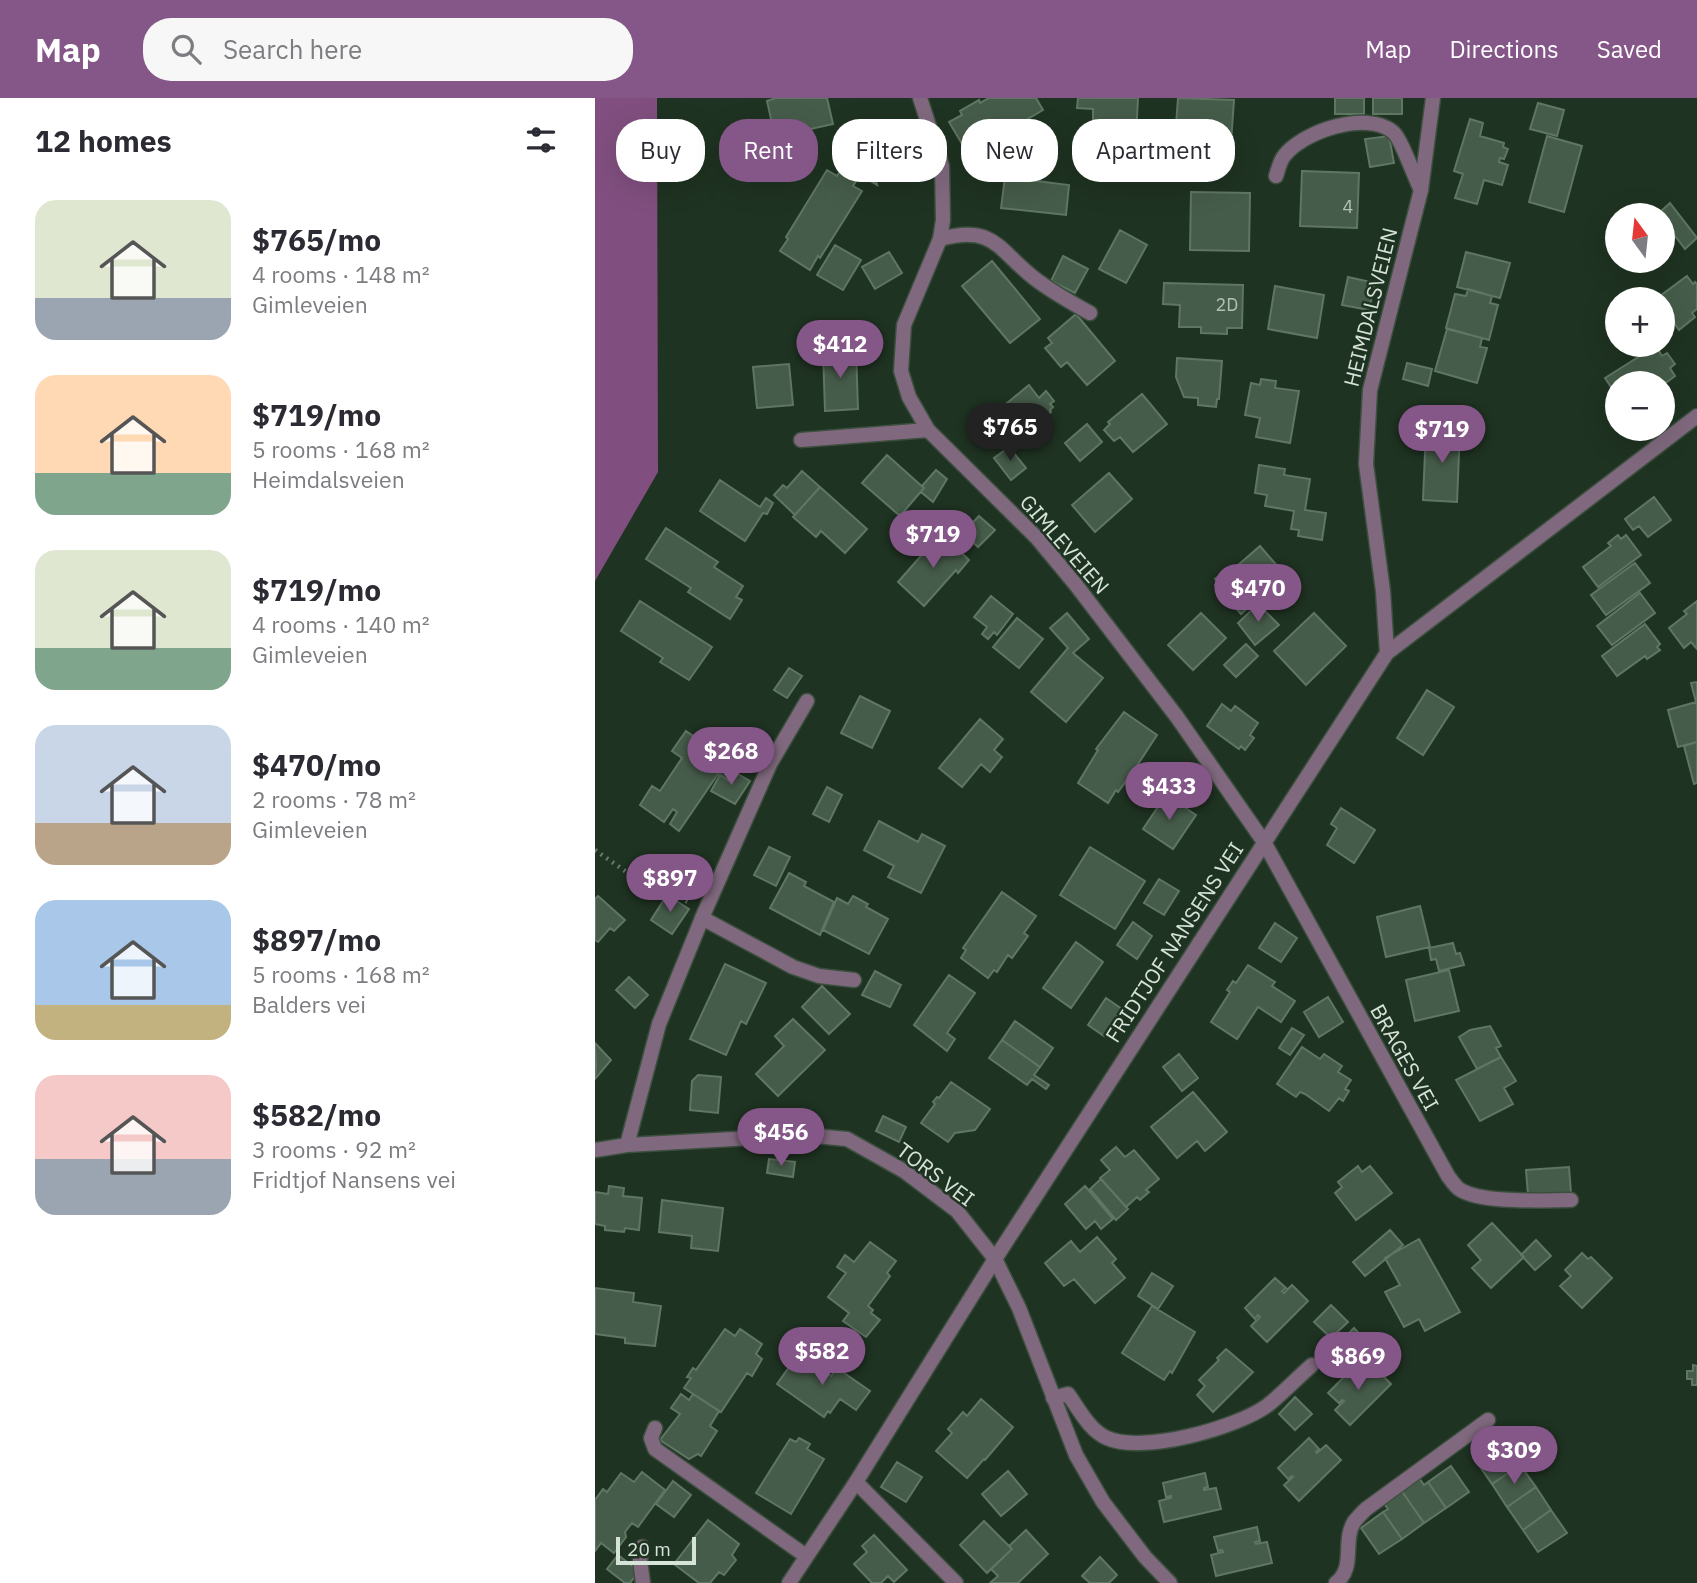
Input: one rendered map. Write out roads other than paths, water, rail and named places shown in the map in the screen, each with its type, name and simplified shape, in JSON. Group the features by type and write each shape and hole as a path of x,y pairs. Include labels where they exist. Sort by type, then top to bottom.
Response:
{"street":[{"name":"GIMLEVEIEN","path":"920,98 942,166 944,190 940,239 904,325 901,370 909,397 928,430 1037,538 1076,585 1177,717 1264,842"},
{"name":"HEIMDALSVEIEN","path":"1387,653 1383,591 1366,464 1370,390 1420,190 1433,98"},
{"path":"1276,176 1284,156 1320,131 1339,125 1378,124 1395,133 1420,190"},
{"path":"940,239 969,234 993,241 1059,297 1090,313"},
{"name":"FRIDTJOF NANSENS VEI","path":"789,1583 1387,653 1697,416"},
{"path":"801,440 928,430"},
{"path":"627,1145 659,1024 703,914 770,764 807,701"},
{"name":"BRAGES VEI","path":"1264,842 1433,1153 1458,1188 1477,1195 1521,1200 1571,1200"},
{"path":"703,914 793,967 819,975 854,980"},
{"name":"TORS VEI","path":"595,1150 627,1145 804,1135 847,1139 904,1171 957,1211 995,1259 1019,1308 1076,1455 1103,1502 1145,1557 1171,1583"},
{"path":"1053,1398 1068,1394 1091,1426 1107,1438 1147,1444 1230,1426 1266,1406 1312,1365"},
{"path":"1336,1583 1348,1567 1349,1536 1354,1523 1366,1509 1488,1419"},
{"path":"655,1428 651,1438 655,1449 806,1556"},
{"path":"856,1482 956,1583"},
{"path":"642,1547 640,1560 643,1583"}]}
